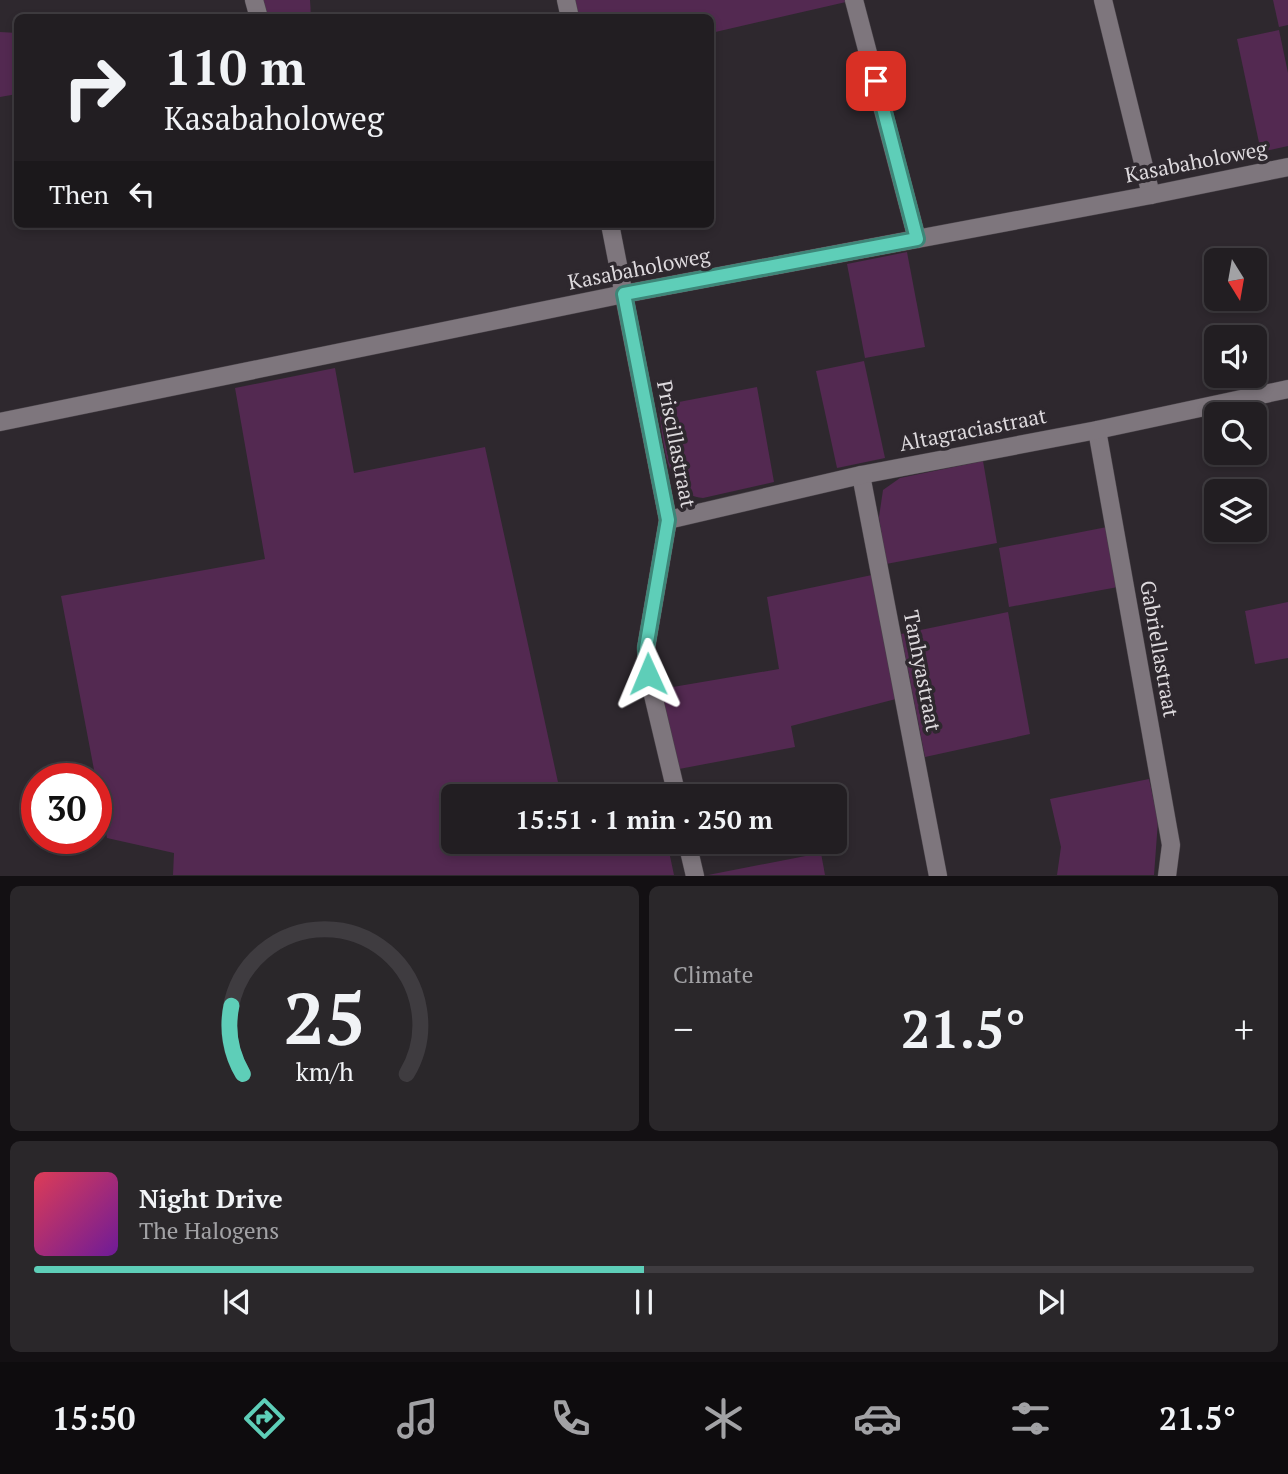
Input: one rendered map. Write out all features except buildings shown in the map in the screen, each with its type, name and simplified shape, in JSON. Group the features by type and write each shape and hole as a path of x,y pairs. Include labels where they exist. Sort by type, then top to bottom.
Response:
{"street":[{"path":"854,0 917,239"},
{"path":"1103,0 1151,195"},
{"name":"Kasabaholoweg","path":"0,422 624,294 1288,167"},
{"name":"Priscillastraat","path":"611,228 668,520 646,648 648,674 674,784"},
{"name":"Altagraciastraat","path":"668,520 861,475 1097,430 1288,389"},
{"name":"Gabriellastraat","path":"1097,430 1171,845 1167,876"},
{"name":"Tanhyastraat","path":"861,475 938,876"},
{"path":"690,854 695,876"}],"shaded area":[{"path":"261,0 310,0 311,14 268,14"},
{"path":"572,0 846,2 714,32 714,14 575,14"},
{"path":"1273,0 1288,0 1288,25 1279,27"},
{"path":"1279,30 1288,73 1288,146 1261,152 1237,39"},
{"path":"0,32 14,33 14,95 0,97"},
{"path":"907,252 925,347 865,358 847,264"},
{"path":"864,361 885,458 837,468 816,371"},
{"path":"335,368 354,473 485,447 558,784 441,784 441,854 670,854 674,875 173,875 174,853 112,839 112,763 93,763 61,596 265,559 235,388"},
{"path":"757,387 774,482 703,498 690,494 680,487 668,462 658,406"},
{"path":"983,461 997,543 886,564 879,517 883,490 900,478"},
{"path":"1107,527 1118,587 1009,607 999,548"},
{"path":"872,575 896,699 791,726 795,747 679,769 661,689 779,669 767,597"},
{"path":"1288,602 1288,658 1255,664 1245,611"},
{"path":"1008,612 1030,734 925,757 901,634"},
{"path":"1149,779 1158,821 1154,875 1057,875 1061,847 1050,799"},
{"path":"821,854 825,875 708,875"}],"route":[{"path":"648,674 646,648 668,520 624,294 917,239 876,81"}]}
